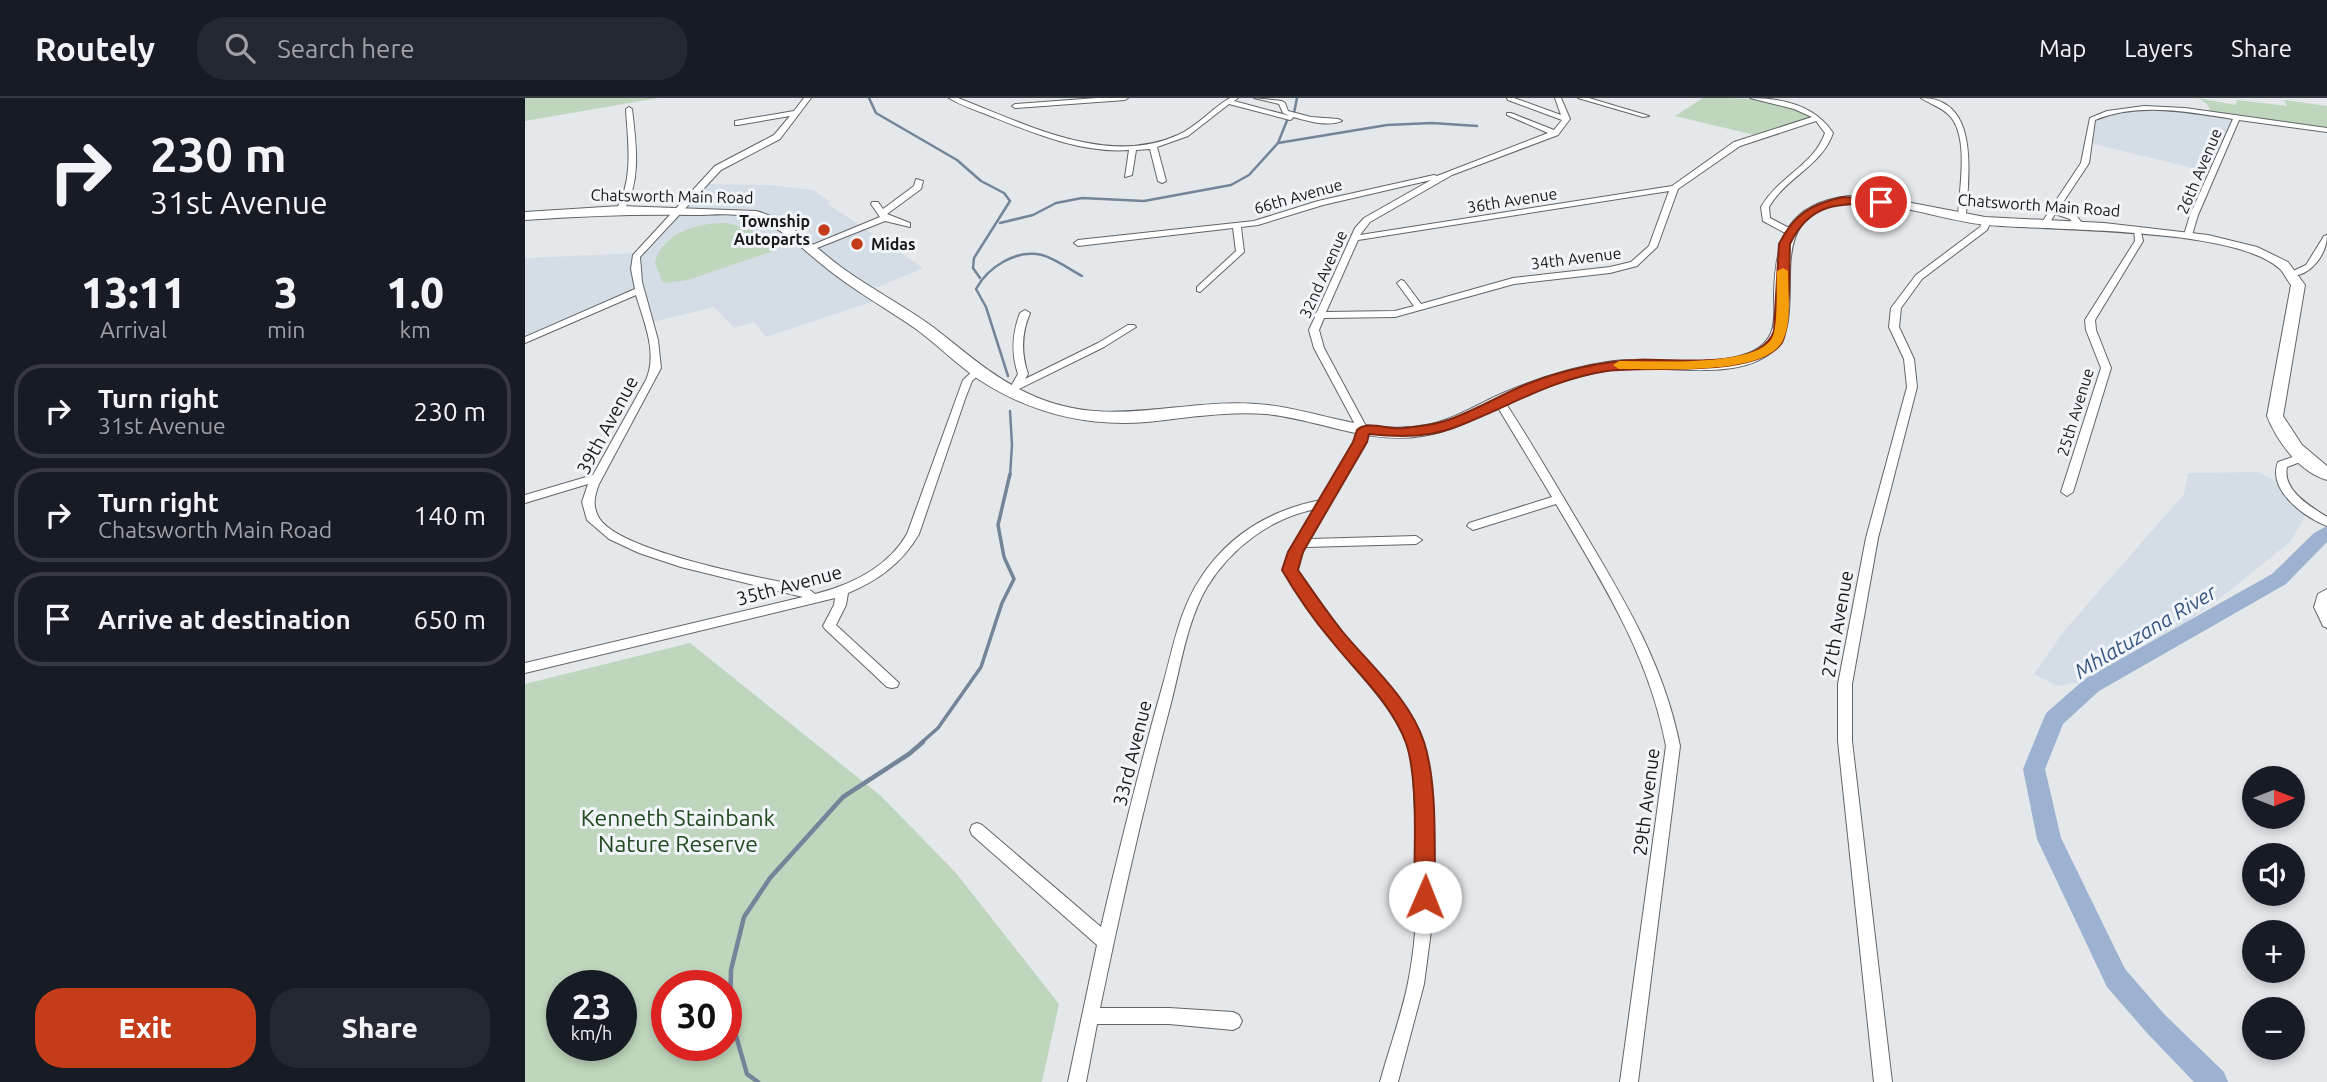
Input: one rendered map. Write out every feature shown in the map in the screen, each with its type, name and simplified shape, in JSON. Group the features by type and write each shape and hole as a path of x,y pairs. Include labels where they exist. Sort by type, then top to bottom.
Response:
{"street":[{"path":"678,211 716,172 782,136 808,98"},
{"path":"952,98 1078,142 1133,147 1153,145 1188,133 1231,100 1320,122 1338,121"},
{"path":"1021,124 1021,114 1014,102 1125,98"},
{"path":"1257,98 1283,104 1284,111 1290,116 1310,124"},
{"path":"1551,98 1558,98 1566,119"},
{"path":"1581,98 1645,116"},
{"path":"1753,98 1792,106 1817,118 1829,133 1820,153 1774,190 1765,207 1766,219 1790,232"},
{"path":"1924,98 1946,110 1959,122 1964,147 1962,218"},
{"path":"1510,99 1566,119"},
{"path":"2044,225 2051,210 2085,163 2091,120 2098,115 2119,108 2154,107 2327,130"},
{"path":"621,210 632,183 629,109"},
{"path":"1509,114 1555,133 1566,119"},
{"path":"738,123 796,115"},
{"name":"26th Avenue","path":"2188,236 2237,117"},
{"path":"1674,188 1737,144 1817,118"},
{"name":"32nd Avenue","path":"1363,430 1313,334 1318,315 1354,238 1367,220 1441,177 1555,133"},
{"path":"1153,145 1162,181"},
{"path":"1128,175 1133,147"},
{"name":"66th Avenue","path":"1078,243 1261,222 1358,194 1441,177"},
{"path":"809,248 883,216 913,191 919,181"},
{"name":"36th Avenue","path":"1354,238 1674,188"},
{"name":"34th Avenue","path":"1318,315 1383,315 1513,281 1610,270 1634,264 1653,247 1674,188"},
{"name":"Chatsworth Main Road","path":"525,216 621,210 743,212 763,215 926,329 977,372 1049,410 1071,416 1105,418 1199,409 1265,409 1363,430 1400,433 1434,429 1460,421 1499,401 1567,376 1621,365 1712,364 1758,356 1776,342 1780,331 1784,244 1790,232 1815,208 1843,200 1881,202 1987,221 2137,230 2188,236 2260,252 2294,274"},
{"path":"875,204 883,216 907,225"},
{"path":"2051,210 2073,217 2080,226"},
{"name":"39th Avenue","path":"678,211 636,257 635,265 656,351 656,368 597,478 588,510 601,526 665,558 747,581 806,592 813,599"},
{"name":"27th Avenue","path":"1883,1082 1845,741 1845,684 1872,538 1912,387 1909,359 1894,327 1896,309 1919,277 1984,228 1987,221"},
{"path":"1200,289 1240,252 1237,225"},
{"name":"25th Avenue","path":"2067,492 2106,369 2091,330 2090,320 2139,241 2137,230"},
{"path":"2327,238 2309,267 2294,274 2298,285 2274,407 2283,433 2304,457 2327,474"},
{"path":"1401,283 1420,307"},
{"path":"525,340 641,290"},
{"path":"1014,390 1023,374 1017,354 1019,326 1025,313"},
{"path":"1014,390 1131,327"},
{"name":"35th Avenue","path":"525,668 813,599 842,590 882,570 898,557 909,542 960,399 968,380 977,372"},
{"name":"29th Avenue","path":"1499,401 1559,499 1651,662 1666,707 1673,746 1629,1082"},
{"path":"1363,430 1360,442 1301,543 1290,570 1292,577 1335,634 1392,701 1414,740 1419,758 1425,870 1424,923 1416,984 1389,1082"},
{"path":"2304,457 2282,465 2279,471 2287,488 2312,513 2327,522"},
{"path":"525,499 597,478"},
{"path":"1473,526 1559,499"},
{"name":"33rd Avenue","path":"1077,1082 1149,760 1196,596 1226,553 1245,534 1288,511 1324,503"},
{"path":"1301,543 1416,540"},
{"path":"842,590 840,604 829,626 892,683"},
{"path":"2327,594 2322,597 2320,607 2327,623"},
{"path":"977,830 1107,943"},
{"path":"1090,1016 1168,1016 1233,1021"}],"shaded area":[{"path":"2154,107 2237,117 2213,173 2090,143 2091,120 2098,115 2120,108"},
{"path":"704,184 769,185 813,190 830,202 828,204 923,268 869,291 880,299 766,337 754,322 734,328 714,307 649,323 641,290 525,340 525,258 639,253","holes":["721,223 744,226 774,251 688,280 662,245 692,227"]},
{"path":"2257,472 2274,480 2306,515 2290,542 2218,600 2148,649 2093,680 2057,686 2034,674 2064,631 2184,494 2188,473"}],"green space":[{"path":"525,98 658,98 525,121"},
{"path":"1703,98 1761,100 1787,106 1817,118 1759,136 1675,116"},
{"path":"2198,98 2236,105 2237,100 2287,106 2284,100 2327,106 2327,130 2212,114 2207,104"},
{"path":"728,223 752,230 774,251 688,280 663,283 655,263 659,252 673,236 706,224"},
{"name":"Kenneth Stainbank Nature Reserve","path":"690,643 881,796 956,873 1059,1004 1042,1082 525,1082 525,684"}],"waterway":[{"path":"869,98 876,113 957,160 981,181 1004,193 1010,201 974,258 973,268 980,278"},
{"path":"1278,143 1288,118 1294,113 1297,98"},
{"path":"1278,143 1387,125 1432,123 1477,126"},
{"path":"1000,223 1033,215 1056,203 1082,198 1144,201 1231,185 1249,175 1278,143"},
{"path":"1008,376 986,307 976,289 981,281 995,267 1013,257 1032,254 1052,259 1082,276"},
{"path":"1010,411 1010,476"},
{"path":"921,743 938,728 981,667 1002,603 1014,579 1004,557 998,525 1010,474"},
{"name":"Mhlatuzana River","path":"2214,1082 2156,1024 2116,978 2049,839 2034,769 2054,719 2092,685 2279,579 2327,532"},
{"path":"758,1082 747,1074 730,1015 731,970 744,917 770,878 843,797 923,742"}],"slow traffic":[{"path":"1619,365 1730,363 1758,356 1776,342 1780,331 1783,271"}],"place":[{"name":"Township Autoparts","path":"824,230"},
{"name":"Midas","path":"857,244"}],"route":[{"path":"1425,897 1424,819 1419,758 1414,740 1392,701 1335,634 1292,577 1290,570 1296,552 1360,442 1363,430 1400,433 1434,429 1460,421 1535,386 1599,369 1633,364 1730,363 1758,356 1776,342 1780,331 1784,244 1790,232 1810,211 1829,202 1881,202"}]}
